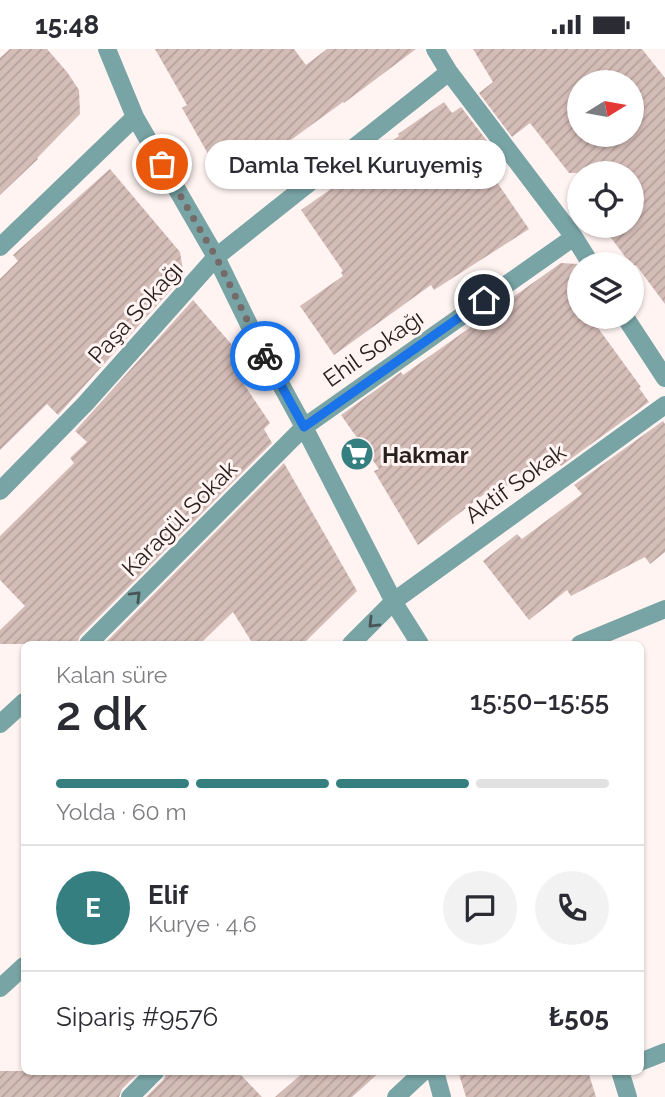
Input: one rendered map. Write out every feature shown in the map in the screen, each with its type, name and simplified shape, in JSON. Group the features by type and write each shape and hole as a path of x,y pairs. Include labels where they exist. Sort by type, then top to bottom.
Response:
{"street":[{"path":"107,49 135,117 216,257 256,339 394,601 418,641"},
{"path":"435,49 449,72 567,228"},
{"name":"Paşa Sokağı","path":"0,491 85,404 216,257 449,72"},
{"path":"0,247 135,117"},
{"name":"Ehil Sokağı","path":"304,427 573,238"},
{"path":"633,329 665,378"},
{"name":"Aktif Sokak","path":"354,641 394,601 665,405"},
{"name":"Karagül Sokak","path":"91,641 304,427"},
{"path":"587,641 665,608"},
{"path":"0,724 21,705"},
{"path":"0,988 21,969"},
{"path":"644,1060 665,1052"},
{"path":"130,1097 152,1075"},
{"path":"396,1097 420,1075"},
{"path":"436,1075 442,1097"},
{"path":"621,1075 628,1097"}],"building":[{"path":"10,49 47,49 79,90 80,114 0,195 0,58"},
{"path":"155,49 294,49 306,65 327,49 416,49 284,145 290,155 247,184 220,175 182,108 187,105"},
{"path":"473,49 642,49 665,78 665,304 644,276 644,252 622,252 611,238 644,238 644,161 567,161 567,170 530,123 512,137 479,93 493,82"},
{"path":"444,102 452,113 461,107 494,150 481,159 529,229 434,290 431,285 334,355 300,306 343,276 343,271 301,210 351,175 349,171"},
{"path":"110,169 180,252 183,271 175,278 178,282 58,415 47,404 0,450 0,279 18,261 13,255"},
{"path":"561,263 567,263 567,329 599,329 649,402 561,466 551,454 500,491 496,485 418,545 374,471 379,469 341,415 401,372 403,375"},
{"path":"193,300 246,361 235,371 270,423 264,429 272,443 80,636 78,641 21,641 21,644 0,644 0,630 25,606 0,580 0,536 74,463 70,458 87,442 75,431"},
{"path":"663,421 665,552 650,564 645,557 571,596 567,590 529,620 483,561 517,534 522,539 582,494 574,485"},
{"path":"284,463 357,591 306,641 251,641 233,612 203,641 107,641"},
{"path":"0,1071 21,1071 21,1075 136,1075 122,1089 119,1097 0,1097"},
{"path":"166,1075 241,1075 262,1097 146,1097"},
{"path":"300,1075 377,1075 352,1097 275,1097"},
{"path":"459,1075 589,1075 596,1097 466,1097"}],"way so far":[{"path":"162,164 216,257 265,356"}],"place":[{"name":"Damla Tekel Kuruyemiş","path":"162,164"},
{"name":"Hakmar","path":"357,454"}],"route":[{"path":"265,356 304,427 484,300"}]}
